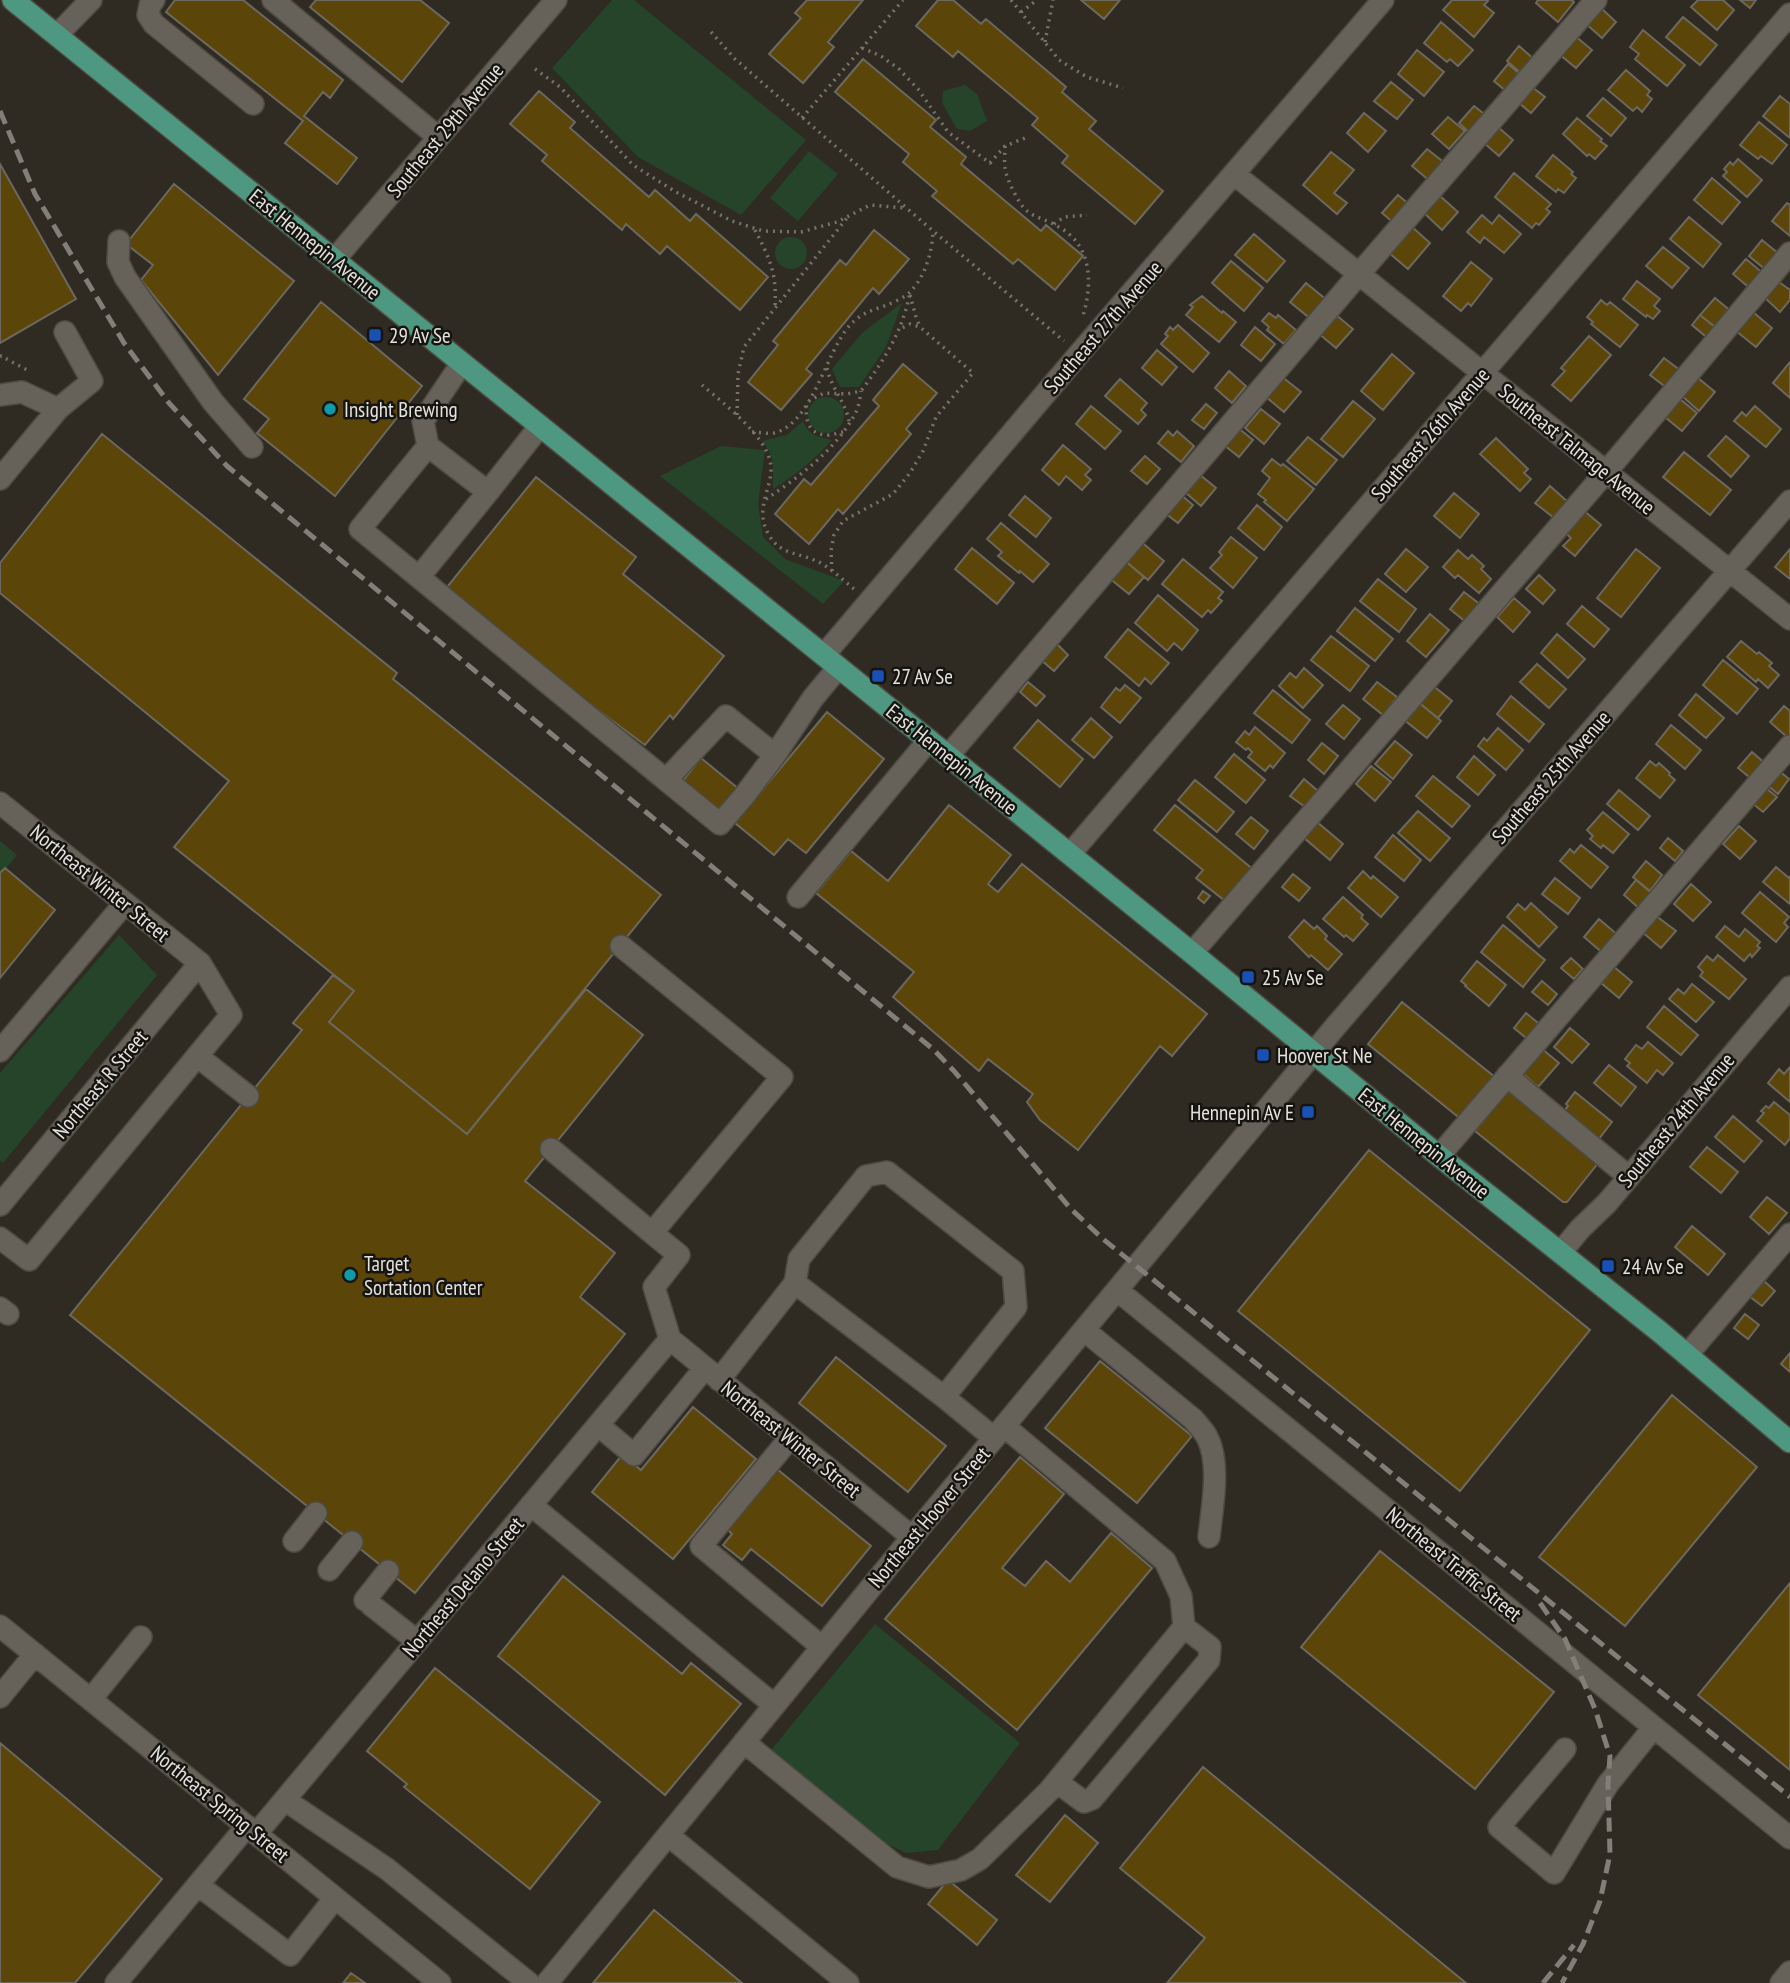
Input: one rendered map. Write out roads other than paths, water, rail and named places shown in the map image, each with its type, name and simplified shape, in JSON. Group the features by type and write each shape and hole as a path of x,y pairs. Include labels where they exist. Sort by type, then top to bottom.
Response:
{"main road":[{"name":"East Hennepin Avenue","path":"13,0 1192,953 1438,1156 1561,1252 1790,1442"}],"street":[{"path":"57,35 91,0"},
{"path":"154,0 148,15 154,24 253,104"},
{"path":"273,0 438,137"},
{"name":"Southeast 29th Avenue","path":"334,260 556,0"},
{"name":"Southeast 27th Avenue","path":"666,780 720,824 775,755 813,698 831,662 869,601 1072,347 1234,174 1383,0"},
{"path":"948,756 1596,0"},
{"name":"Southeast 26th Avenue","path":"1070,855 1790,14"},
{"name":"Southeast Talmage Avenue","path":"1234,174 1790,620"},
{"path":"119,241 118,262 125,277 213,402 252,447"},
{"path":"1192,953 1790,253"},
{"path":"0,479 58,409 92,381 65,332"},
{"path":"462,363 423,421 428,446 488,492"},
{"path":"0,395 22,392 58,409"},
{"path":"419,577 540,426"},
{"path":"428,446 360,528 666,780 726,716 775,755"},
{"name":"Southeast 25th Avenue","path":"1313,1054 1790,501"},
{"path":"798,897 929,740"},
{"path":"1438,1156 1790,746"},
{"name":"Northeast Winter Street","path":"0,803 200,964 231,1015 197,1056"},
{"path":"0,1051 125,903"},
{"path":"621,946 782,1077 652,1233"},
{"name":"Northeast R Street","path":"0,1205 200,964"},
{"name":"Southeast 24th Avenue","path":"1561,1252 1629,1177 1790,987"},
{"name":"Northeast Hoover Street","path":"547,1983 912,1537 1313,1054"},
{"path":"0,1238 29,1260 197,1056 248,1096"},
{"path":"1507,1076 1629,1177"},
{"path":"551,1149 679,1255 654,1287 670,1339"},
{"path":"598,1425 634,1455 795,1283 800,1259 866,1176 887,1172 1013,1271 1016,1307 944,1396"},
{"path":"1687,1355 1790,1234"},
{"path":"744,1742 897,1867 929,1877 961,1870 981,1858 1057,1783 1184,1627 1181,1596 1165,1561 999,1432 944,1396 795,1283"},
{"name":"Northeast Traffic Street","path":"1117,1290 1790,1838"},
{"path":"1084,1330 1193,1419 1208,1437 1215,1471 1209,1537"},
{"name":"Northeast Winter Street","path":"670,1339 912,1537"},
{"name":"Northeast Delano Street","path":"116,1983 198,1885 251,1830 285,1800 670,1339"},
{"path":"790,1438 701,1546 822,1647"},
{"path":"531,1505 774,1705"},
{"path":"294,1541 316,1513"},
{"path":"328,1570 352,1542"},
{"path":"388,1571 368,1602 418,1641"},
{"name":"Northeast Spring Street","path":"0,1626 440,1983"},
{"path":"1057,1783 1084,1802 1092,1799 1209,1660 1210,1647 1184,1627"},
{"path":"91,1699 141,1637"},
{"path":"0,1697 35,1654"},
{"path":"1565,1749 1499,1827 1554,1873 1608,1784 1654,1727"},
{"path":"285,1800 387,1869 528,1983"},
{"path":"668,1835 848,1983"},
{"path":"198,1885 290,1955 335,1898"},
{"path":"1781,1983 1790,1972"}],"railway":[{"path":"0,111 35,194 124,343 169,403 227,466 934,1050 1071,1209 1103,1239 1790,1797"},
{"path":"1540,1603 1565,1639 1595,1709 1610,1756 1610,1854 1600,1901 1583,1944 1562,1983"},
{"path":"1543,1983 1574,1945"}],"place":[{"name":"29 Av Se","path":"375,335"},
{"name":"Insight Brewing","path":"330,409"},
{"name":"27 Av Se","path":"878,676"},
{"name":"25 Av Se","path":"1248,977"},
{"name":"Hoover St Ne","path":"1263,1055"},
{"name":"Hennepin Av E","path":"1308,1112"},
{"name":"24 Av Se","path":"1608,1266"},
{"name":"Target Sortation Center","path":"350,1275"}]}
